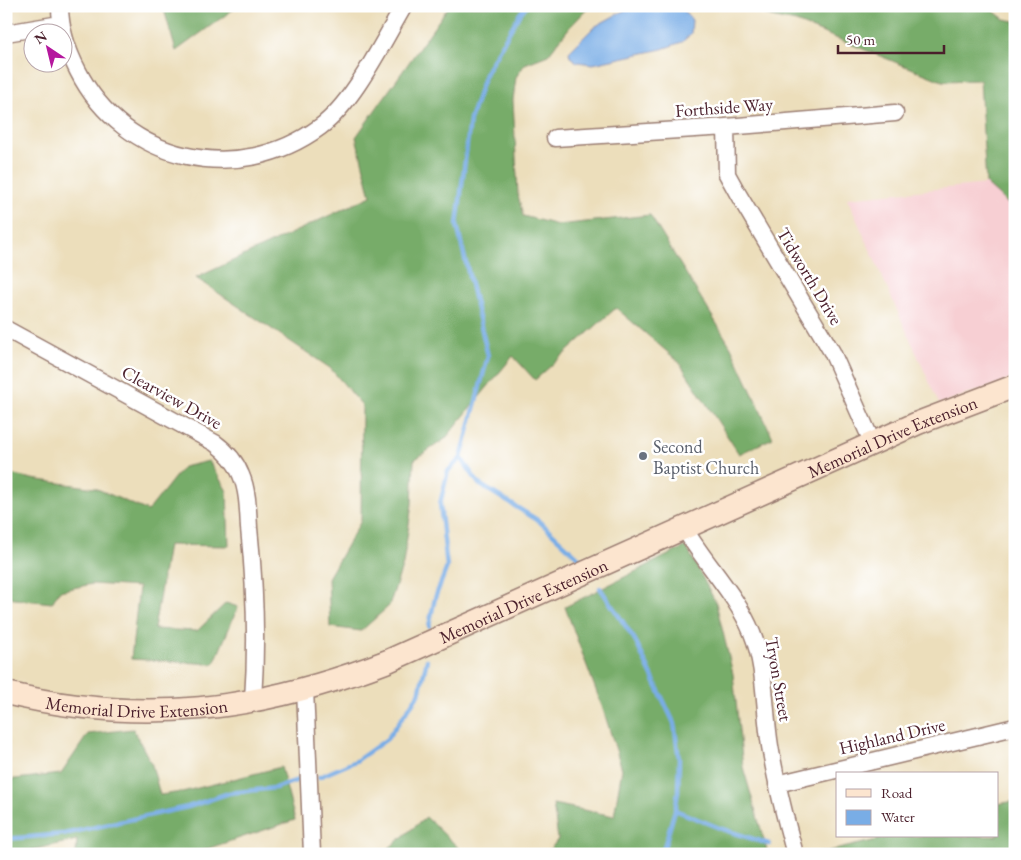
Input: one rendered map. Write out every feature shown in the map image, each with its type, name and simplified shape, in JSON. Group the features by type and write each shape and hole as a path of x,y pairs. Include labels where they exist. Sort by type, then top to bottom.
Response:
{"street":[{"path":"60,6 60,22"},
{"path":"72,60 83,82 104,110 124,128 141,139 178,154 201,159 228,160 262,155 305,137 330,118 354,90 404,6"},
{"path":"6,33 22,30"},
{"name":"Forthside Way","path":"556,138 726,127 895,113"},
{"name":"Tidworth Drive","path":"726,127 728,174 742,202 832,352 873,444"},
{"name":"Clearview Drive","path":"6,329 215,443 232,460 241,475 245,489 254,570 255,677 253,700"},
{"name":"Memorial Drive Extension","path":"6,693 63,705 120,710 192,710 305,689 343,678 388,661 918,423 1015,386"},
{"name":"Tryon Street","path":"684,528 693,544 737,604 753,635 758,655 770,746 794,854"},
{"path":"305,689 312,854"},
{"name":"Highland Drive","path":"778,784 1015,727"}],"shaded area":[{"path":"986,184 1008,204 1015,204 1015,378 939,404 847,198"}],"green space":[{"path":"163,6 238,6 176,51"},
{"path":"449,6 590,6 569,28 548,55 525,64 516,77 513,100 518,195 523,216 558,225 650,215 731,347 773,438 739,454 679,362 616,308 535,380 513,356 445,439 414,460 412,504 403,564 389,606 361,631 330,627 328,578 361,521 362,405 330,368 196,278 371,196 356,137"},
{"path":"751,6 987,6 1004,19 1015,21 1015,204 1008,204 986,184 980,80 942,81 796,22 771,17"},
{"path":"209,461 227,491 229,546 168,545 154,629 197,631 226,603 238,607 214,664 131,659 139,587 92,584 59,591 52,603 14,599 6,593 6,473 32,479 95,488 148,511 183,467"},
{"path":"686,546 716,603 733,674 743,767 768,854 547,854 558,839 553,804 614,816 622,769 603,709 565,607"},
{"path":"133,729 152,765 160,795 182,792 281,767 295,820 191,854 76,854 77,840 6,854 6,780 61,774 88,734"},
{"path":"1015,801 1015,854 821,853 885,838 998,838 998,804"},
{"path":"426,817 465,854 382,854"}],"water":[{"path":"632,6 681,7 692,20 691,34 682,42 662,49 593,64 577,62 570,57 569,52 594,27"}],"waterway":[{"path":"429,626 435,598 447,567 440,504 448,471 461,458 488,356 457,225 470,120 485,74 526,6"},
{"path":"461,458 479,484 539,521 581,560"},
{"path":"600,588 635,640 674,723 679,759 678,792 675,810 662,854"},
{"path":"319,777 356,761 387,739 419,694 427,660"},
{"path":"6,839 64,834 188,807 229,793 275,788 298,780"},
{"path":"675,810 722,829 769,844"}],"place":[{"name":"Second Baptist Church","path":"643,456"}]}
